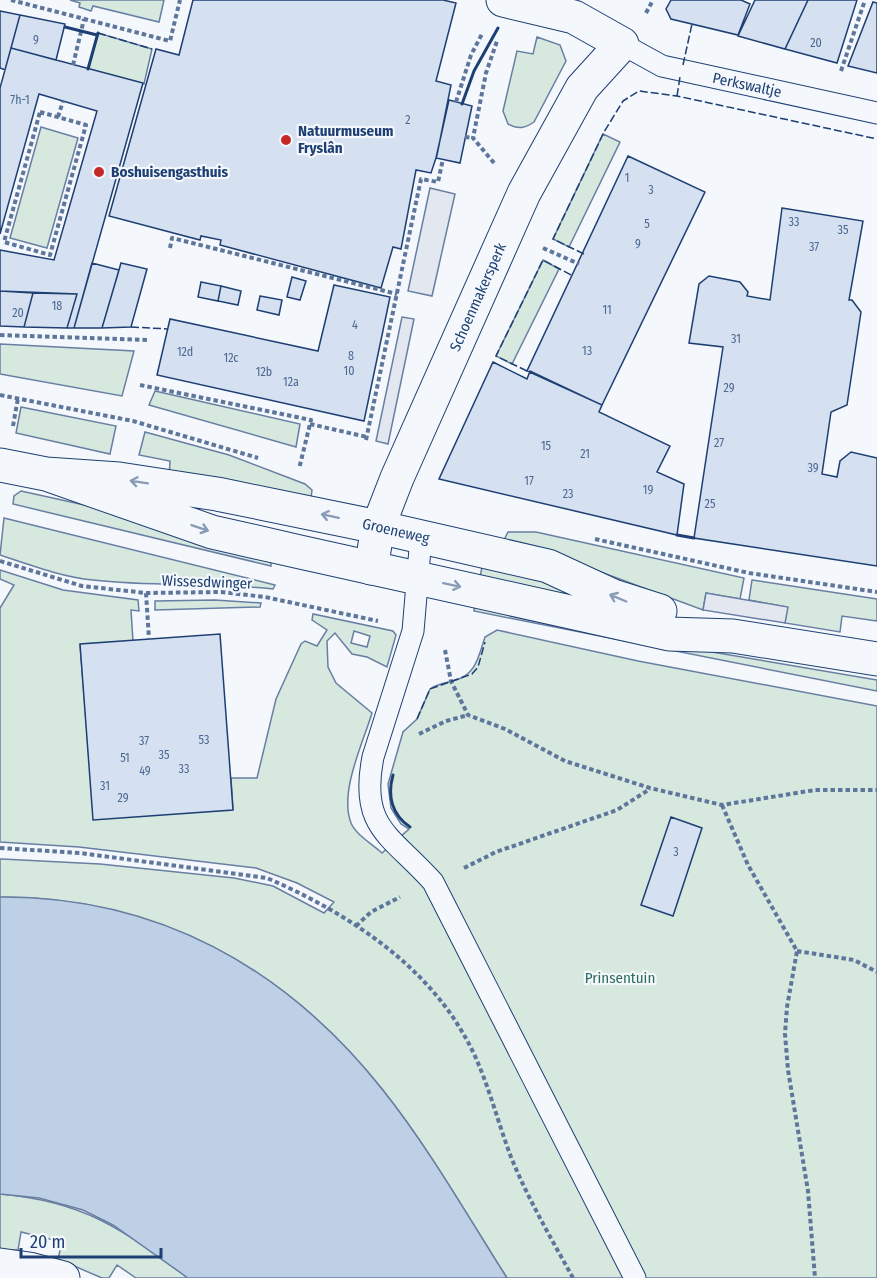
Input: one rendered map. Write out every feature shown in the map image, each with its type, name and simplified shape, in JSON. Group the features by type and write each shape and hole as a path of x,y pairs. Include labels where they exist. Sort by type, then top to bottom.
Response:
{"main road":[{"path":"512,2 574,17 622,44"},
{"name":"Schoenmakersperk","path":"371,568 378,526 397,478 524,193 582,88 622,44"},
{"name":"Groeneweg","path":"0,465 46,474 119,479 262,502 378,526 548,566 632,603 673,614 733,636"},
{"name":"Groeneweg","path":"46,474 212,532 371,568 669,634 733,636 877,659"},
{"path":"0,1265 38,1270 63,1278"}],"lane":[{"name":"Perkswaltje","path":"622,44 662,66 877,114"},
{"path":"421,537 413,631 373,757 369,779 369,799 375,819 386,834 432,882 635,1278"}],"path":[{"path":"11,0 170,41 180,0"},
{"path":"844,60 865,0"},
{"path":"472,138 486,73 512,2"},
{"path":"73,65 84,18"},
{"path":"456,102 471,56 484,31"},
{"path":"58,117 63,101"},
{"path":"40,112 58,117 86,125 50,255 4,242 40,112"},
{"path":"465,137 472,138 524,193"},
{"path":"365,446 421,178 438,182 443,159"},
{"path":"170,248 172,238 397,294"},
{"path":"0,335 148,340"},
{"path":"140,385 310,420 298,472"},
{"path":"0,395 133,422 269,462"},
{"path":"12,432 18,398"},
{"path":"309,424 367,437"},
{"path":"288,468 309,475"},
{"path":"593,539 749,573 877,592"},
{"name":"Wissesdwinger","path":"0,561 82,586 146,592 220,592 265,597 413,631"},
{"path":"146,592 149,639"},
{"path":"445,649 451,681 468,715 505,729 564,761 650,788 722,805 815,790 877,790"},
{"path":"356,926 371,912 432,882 496,852 617,810 650,788"},
{"path":"722,805 748,865 796,951 785,1034 788,1070 808,1191 815,1278"},
{"path":"0,848 57,851 267,878 295,890 356,926 411,968 440,998 462,1031 520,1178 573,1278"},
{"path":"796,951 854,960 877,972"}],"green space":[{"path":"70,0 164,0 159,22 93,6 91,11 79,7 80,3"},
{"path":"98,33 152,49 144,84 88,69"},
{"path":"537,37 560,45 566,61 534,122 519,128 508,124 503,111 517,51 533,54"},
{"path":"41,127 78,138 47,248 10,238"},
{"path":"603,134 620,142 569,247 553,239"},
{"path":"543,260 559,269 512,364 496,356"},
{"path":"0,344 134,351 122,396 0,374"},
{"path":"155,391 300,424 296,447 149,405"},
{"path":"21,407 116,426 110,454 16,433"},
{"path":"145,432 229,455 305,484 312,490 311,498 169,478 170,461 139,455"},
{"path":"21,491 107,510 271,559 271,566 13,504 14,496"},
{"path":"4,518 275,585 273,589 138,583 93,580 58,573 0,555"},
{"path":"508,532 536,532 744,578 740,599 706,593 703,610 571,561 504,540"},
{"path":"482,567 529,574 587,601 480,577"},
{"name":"Prinsentuin","path":"0,570 63,590 138,600 139,611 131,610 133,641 80,645 94,819 233,809 231,778 257,778 276,699 301,644 305,641 317,646 327,630 312,620 313,614 393,631 396,635 387,667 367,657 352,654 335,633 327,641 328,667 336,683 372,713 350,782 348,811 351,823 357,831 382,853 409,829 401,824 391,808 388,784 403,732 417,719 430,689 467,675 475,665 485,637 497,630 638,661 877,706 877,1278 507,1278 432,1158 382,1089 344,1046 303,1008 260,975 213,947 164,926 112,910 58,900 0,897 0,859 2,859 100,864 234,878 273,886 324,913 334,902 297,883 256,868 79,847 0,842 0,608 14,585 0,579","holes":["354,631 370,636 367,647 351,643"]},
{"path":"752,580 877,599 877,621 842,616 840,632 785,623 787,607 749,600"},
{"path":"215,600 261,603 260,607 155,610 155,601"},
{"path":"475,604 659,643 877,680 877,691 474,611"},
{"path":"0,1194 55,1203 101,1220 143,1245 188,1278 136,1278 117,1265 109,1278 102,1278 58,1259 62,1242 21,1232 18,1250 0,1250"}],"shaded area":[{"path":"430,188 455,194 432,296 408,291"},
{"path":"402,317 414,319 388,444 376,441"},
{"path":"706,593 788,607 785,623 703,610"}],"water":[{"path":"0,897 58,900 112,909 164,925 214,947 260,974 303,1007 344,1046 382,1089 432,1158 507,1278 188,1278 113,1225 83,1210 39,1198 0,1194"}],"building":[{"name":"Natuurmuseum Fryslân","path":"193,0 443,0 456,3 436,81 451,85 437,155 431,173 416,170 401,249 393,247 381,288 220,245 221,240 201,236 200,240 109,216 156,49 179,55"},
{"path":"671,0 741,0 750,4 738,35 671,19 666,9"},
{"path":"755,0 808,0 785,49 738,36"},
{"path":"808,0 857,0 837,63 785,49"},
{"path":"873,2 877,3 877,73 848,66"},
{"path":"0,11 20,15 5,70 0,68"},
{"path":"20,15 65,24 56,60 11,48"},
{"name":"Boshuisengasthuis","path":"11,48 143,83 74,328 67,328 77,294 0,291 0,250 54,260 97,111 39,94 0,234 0,88"},
{"path":"449,100 472,106 460,163 436,158"},
{"path":"628,156 705,192 602,405 527,371"},
{"path":"782,208 863,221 849,300 852,300 861,312 847,405 831,412 822,474 837,477 840,461 851,452 877,458 877,566 694,538 723,347 689,343 699,284 709,276 740,282 748,292 747,296 770,300"},
{"path":"92,263 119,270 102,328 74,328"},
{"path":"121,263 147,269 131,327 102,328"},
{"path":"292,277 306,281 300,300 287,297"},
{"path":"201,282 221,286 218,301 198,297"},
{"path":"334,285 390,297 364,421 157,375 170,319 318,351"},
{"path":"221,286 241,291 238,305 218,301"},
{"path":"0,291 33,293 24,327 0,326"},
{"path":"33,293 77,294 67,328 24,327"},
{"path":"260,296 282,300 279,315 257,310"},
{"path":"493,362 527,379 530,371 602,405 599,412 670,446 657,472 684,484 677,535 439,479"},
{"path":"220,634 233,810 93,820 80,644"},
{"path":"671,817 702,828 673,916 641,905"}],"fence":[{"path":"683,65 692,24"},
{"path":"98,33 152,49"},
{"path":"677,96 680,77"},
{"path":"584,254 553,239 604,132 623,101 639,91 677,96 877,139"},
{"path":"527,371 496,356 543,260 573,276"},
{"path":"131,327 168,329"},
{"path":"417,719 430,689 472,674 478,667 485,642"}],"wall":[{"path":"65,27 97,35"},
{"path":"462,104 474,71 498,28"},
{"path":"88,69 98,33"},
{"path":"677,535 694,538"},
{"path":"393,775 392,804 399,817 410,827"}],"place":[{"name":"Natuurmuseum Fryslân","path":"286,140"},
{"name":"Boshuisengasthuis","path":"99,172"}]}
